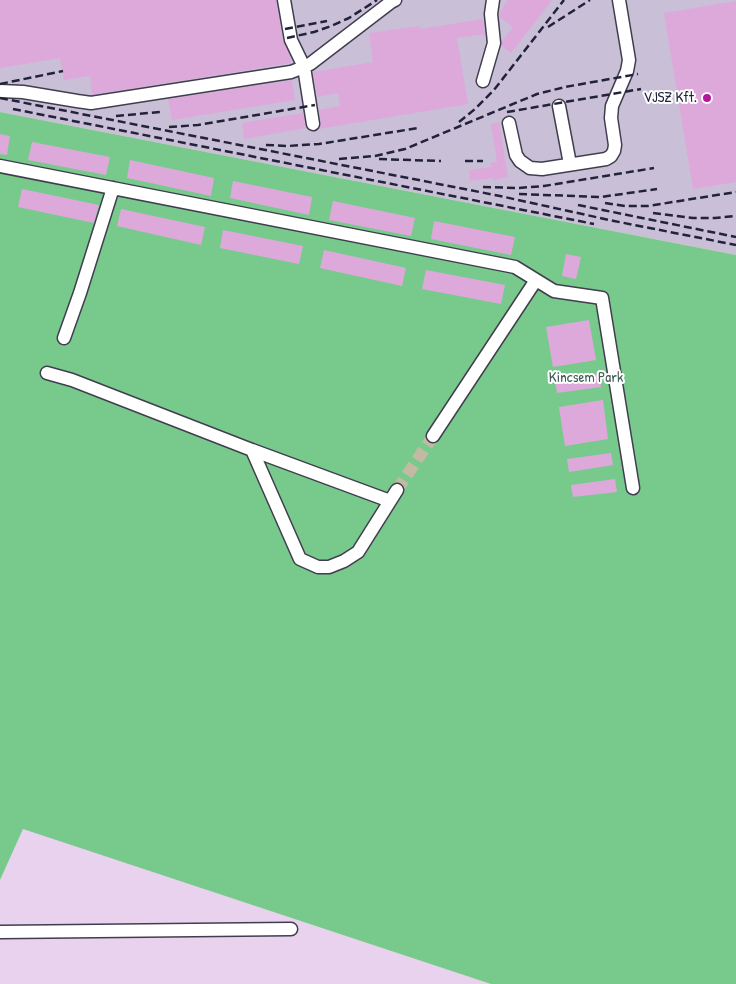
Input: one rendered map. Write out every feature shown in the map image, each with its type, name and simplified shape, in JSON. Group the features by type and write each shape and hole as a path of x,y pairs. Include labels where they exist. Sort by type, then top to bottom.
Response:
{"lane":[{"path":"284,0 290,40 304,68 313,124"},
{"path":"0,91 23,92 84,102 97,102 291,72 304,68 396,0"},
{"path":"483,81 494,43 491,14 493,0"},
{"path":"509,123 516,155 523,164 530,168 538,169 606,159 611,156 615,145 611,118 612,106 627,71 629,60 619,0"},
{"path":"559,106 570,164"},
{"path":"0,166 515,267 554,291 602,298 633,488"},
{"path":"64,338 113,188"},
{"path":"433,436 536,280"},
{"path":"47,374 72,380 252,450 393,496 358,552 344,562 329,567 318,567 300,559 252,450"},
{"path":"0,932 291,929"}],"shaded area":[{"path":"0,0 736,0 736,255 0,112"},
{"path":"22,828 491,984 0,984 0,880"}],"green space":[{"name":"Kincsem Park","path":"0,112 736,255 736,984 491,984 23,829 0,880"}],"building":[{"path":"0,0 276,0 283,41 291,63 92,95 90,76 64,80 60,58 0,68"},
{"path":"508,0 552,0 511,53 502,46 502,41 513,27 499,17"},
{"name":"VJSZ Kft.","path":"736,1 736,182 693,189 664,13"},
{"path":"483,19 485,34 457,38 468,104 319,129 321,123 319,110 340,106 338,93 317,97 313,72 373,62 369,33 419,26 420,29"},
{"path":"292,80 295,100 172,120 168,99"},
{"path":"303,113 306,128 244,139 242,123"},
{"path":"499,122 508,177 470,181 469,170 491,167 490,163 497,162 491,124"},
{"path":"0,134 10,136 7,155 0,154"},
{"path":"32,142 110,157 106,175 28,160"},
{"path":"130,160 214,178 211,196 127,178"},
{"path":"233,181 312,197 309,215 230,198"},
{"path":"22,189 99,205 94,223 18,207"},
{"path":"333,201 415,218 411,236 329,220"},
{"path":"121,209 205,227 201,245 117,226"},
{"path":"434,221 515,237 511,255 431,239"},
{"path":"223,230 303,246 299,264 220,248"},
{"path":"324,250 406,268 402,286 320,268"},
{"path":"566,254 581,257 576,279 562,276"},
{"path":"426,270 505,285 501,304 422,289"},
{"path":"589,320 596,360 553,367 546,327"},
{"path":"599,374 601,387 557,393 555,381"},
{"path":"603,400 608,439 565,446 559,407"},
{"path":"611,453 613,465 569,472 567,459"},
{"path":"615,479 617,492 573,497 571,485"}],"tunnel":[{"path":"397,490 433,436"}],"railway":[{"path":"287,38 331,26 349,18 377,0"},
{"path":"459,122 494,90 564,0"},
{"path":"548,27 590,0"},
{"path":"285,29 327,21"},
{"path":"0,84 63,71"},
{"path":"339,159 375,156 405,149 537,94 638,74"},
{"path":"507,112 641,89"},
{"path":"0,98 500,196 736,245"},
{"path":"169,127 198,125 315,105"},
{"path":"13,109 594,224"},
{"path":"116,116 160,112"},
{"path":"266,145 319,144 418,128"},
{"path":"379,159 441,161"},
{"path":"465,161 483,161"},
{"path":"483,187 518,188 544,186 654,168"},
{"path":"519,194 601,197 657,189"},
{"path":"605,203 625,206 648,206 736,192"},
{"path":"578,205 736,237"},
{"path":"653,213 693,218 736,216"}],"place":[{"name":"VJSZ Kft.","path":"707,98"}]}
